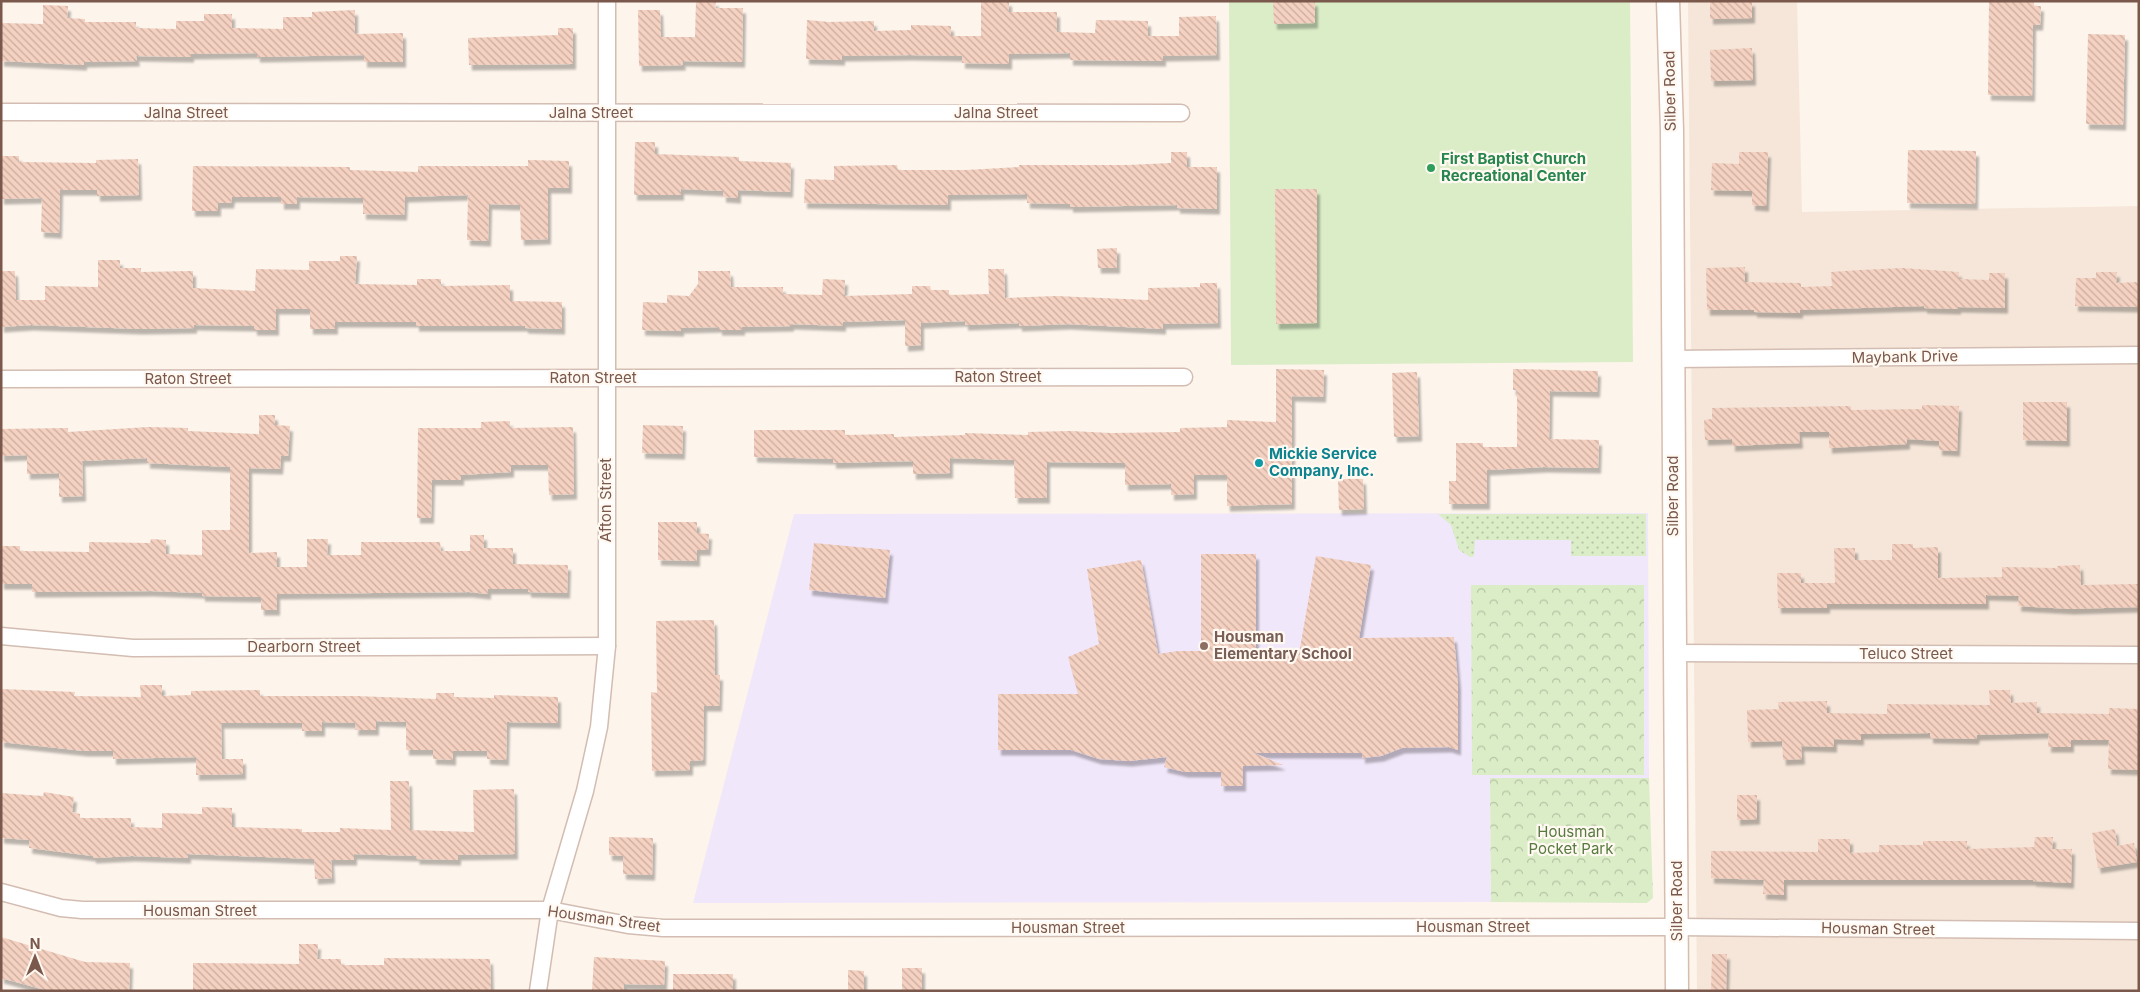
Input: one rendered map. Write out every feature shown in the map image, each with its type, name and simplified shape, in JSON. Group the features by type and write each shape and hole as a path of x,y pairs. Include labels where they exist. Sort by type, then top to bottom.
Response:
{"street":[{"name":"Afton Street","path":"538,991 550,910 585,791 599,727 607,646 607,1"},
{"name":"Silber Road","path":"1668,1 1672,130 1677,991"},
{"name":"Jalna Street","path":"1,112 1181,113"},
{"name":"Maybank Drive","path":"1672,359 2139,355"},
{"name":"Raton Street","path":"1,379 1184,377"},
{"name":"Dearborn Street","path":"1,636 133,648 607,646"},
{"name":"Teluco Street","path":"1674,653 2139,655"},
{"name":"Housman Street","path":"1,892 61,908 82,910 550,910 628,925 663,928 1677,927 2139,931"}],"shaded area":[{"path":"1688,1 1797,1 1802,212 2139,206 2139,991 1697,991"},
{"name":"Housman Elementary School","path":"1648,513 1649,778 1490,778 1491,902 693,903 794,514"}],"green space":[{"name":"First Baptist Church Recreational Center","path":"1229,1 1630,1 1633,362 1231,365"},
{"path":"1438,514 1646,514 1646,556 1571,556 1571,540 1475,540 1474,556 1470,557 1459,550 1451,525"},
{"path":"1471,585 1644,585 1644,775 1472,775"},
{"name":"Housman Pocket Park","path":"1490,778 1649,778 1653,898 1647,903 1491,902"}],"building":[{"path":"696,1 716,1 715,8 743,8 742,62 682,61 683,65 639,66 638,10 660,10 661,37 695,37"},
{"path":"981,1 1009,1 1009,12 1057,12 1057,32 1095,33 1096,20 1148,21 1148,36 1179,36 1179,17 1216,16 1217,55 1163,56 1163,61 1070,60 1070,53 1009,54 1009,64 962,63 962,56 842,56 842,60 806,59 807,20 829,22 874,21 874,31 911,30 911,25 951,26 951,36 981,36"},
{"path":"1273,1 1315,1 1315,23 1274,24"},
{"path":"1710,1 1752,1 1752,18 1710,19"},
{"path":"1989,1 2034,1 2034,6 2041,6 2040,25 2033,25 2032,96 1988,95"},
{"path":"43,5 68,6 67,18 85,19 85,22 136,22 136,28 176,29 176,21 204,21 204,14 232,14 232,28 283,29 283,17 312,17 312,12 355,10 355,34 403,33 403,62 364,62 364,55 257,57 257,53 191,54 191,57 136,56 137,61 84,62 84,65 1,61 1,23 43,24"},
{"path":"558,28 573,28 573,64 469,65 468,38 558,35"},
{"path":"2088,34 2125,35 2123,125 2086,124"},
{"path":"1752,48 1753,80 1711,81 1710,50"},
{"path":"635,142 655,142 655,154 739,157 739,161 791,163 790,192 738,190 738,198 723,197 723,191 681,189 681,195 634,195"},
{"path":"1908,150 1976,151 1975,204 1907,203"},
{"path":"1171,152 1187,152 1187,167 1217,167 1217,209 1177,208 1177,205 1070,207 1070,204 1027,203 1027,194 948,195 948,205 804,203 805,179 834,180 834,166 897,165 898,170 966,170 1019,167 1019,165 1128,165 1171,163"},
{"path":"1739,152 1768,152 1766,206 1752,205 1752,191 1711,190 1712,163 1739,164"},
{"path":"1,156 19,156 19,162 96,163 96,160 138,159 139,195 97,196 97,190 60,190 59,233 41,232 42,198 1,199"},
{"path":"528,160 569,161 569,188 548,188 548,239 521,240 520,205 489,204 488,241 467,240 468,195 405,197 404,215 363,214 363,198 297,197 297,204 281,204 281,197 232,197 231,203 218,203 218,211 192,211 193,166 350,167 350,170 418,172 418,166 528,166"},
{"path":"1275,189 1317,189 1317,323 1276,324"},
{"path":"1117,248 1117,268 1098,268 1097,249"},
{"path":"340,256 357,256 355,284 417,285 417,279 441,279 441,286 510,285 510,301 562,302 562,329 525,328 525,326 416,326 416,322 335,322 335,329 310,329 310,309 276,309 276,330 254,330 254,326 194,325 194,328 140,329 31,325 1,327 1,271 15,271 16,300 45,300 45,286 98,287 98,260 120,260 120,268 141,268 141,272 193,271 193,288 255,291 256,269 309,270 309,261 340,261"},
{"path":"1745,267 1745,282 1801,283 1801,287 1832,286 1831,272 1902,268 1959,272 1959,279 1989,280 1989,273 2005,273 2005,308 1958,307 1958,309 1924,308 1924,306 1800,310 1800,313 1754,312 1754,310 1707,310 1706,268"},
{"path":"988,269 1004,269 1005,298 1056,296 1148,300 1148,288 1200,287 1200,283 1217,283 1218,323 1163,324 1163,329 1068,324 1019,326 1019,323 965,325 965,321 921,323 921,345 905,346 905,320 843,322 843,326 791,324 791,326 742,327 742,330 719,330 719,327 681,328 681,331 642,330 643,302 667,303 667,295 689,296 698,284 698,271 730,271 731,287 783,287 783,294 822,295 823,279 845,280 844,296 912,294 912,286 930,286 931,290 949,290 949,295 989,294"},
{"path":"2096,272 2117,272 2116,283 2139,282 2139,307 2075,306 2076,278 2096,278"},
{"path":"1276,369 1324,370 1323,397 1292,396 1292,504 1227,506 1227,475 1194,475 1194,494 1171,495 1171,484 1125,485 1125,463 1047,462 1047,498 1015,498 1014,460 950,458 950,473 913,474 913,461 833,463 833,459 754,457 754,430 845,430 845,435 894,434 894,437 965,435 965,433 1028,435 1028,432 1071,431 1111,433 1180,432 1180,428 1227,427 1227,420 1276,422"},
{"path":"1513,369 1598,371 1597,392 1550,391 1549,439 1599,440 1598,468 1544,467 1487,470 1487,504 1449,504 1449,481 1456,481 1456,443 1483,443 1483,447 1517,447 1517,390 1513,390"},
{"path":"1417,372 1419,436 1394,437 1392,373"},
{"path":"2023,402 2067,402 2067,441 2023,440"},
{"path":"1922,405 1959,406 1957,451 1939,450 1939,441 1907,439 1907,444 1829,448 1829,432 1799,432 1800,443 1732,446 1732,439 1705,440 1704,420 1712,419 1712,408 1851,406 1851,410 1922,409"},
{"path":"259,415 275,415 275,425 290,426 288,456 281,456 280,469 249,468 249,553 277,552 277,567 307,567 307,539 328,539 327,555 361,555 361,542 440,542 441,551 470,551 470,535 484,535 484,548 513,548 513,564 568,565 567,593 528,592 528,589 488,589 488,594 469,592 277,594 277,610 261,610 261,597 202,596 202,593 151,591 32,592 32,584 1,584 1,546 20,546 20,551 89,552 89,542 150,543 151,539 166,540 166,554 202,555 202,530 230,530 230,467 147,463 147,458 82,461 83,496 59,497 59,473 27,474 27,455 1,456 1,429 68,428 68,432 148,427 188,428 188,431 259,434"},
{"path":"510,421 510,428 573,427 574,494 549,495 548,465 511,465 511,472 461,475 461,480 432,480 431,518 417,518 418,428 481,428 481,422"},
{"path":"643,425 683,426 682,454 642,453"},
{"path":"1338,479 1363,479 1364,509 1339,510"},
{"path":"658,522 697,522 697,533 709,534 708,550 697,550 697,561 658,560"},
{"path":"814,543 890,550 885,598 809,590"},
{"path":"1892,544 1913,544 1913,548 1938,547 1938,578 2002,577 2002,567 2057,568 2057,566 2080,565 2081,585 2139,584 2139,607 2071,609 2018,606 2019,596 1986,595 1986,604 1827,604 1827,608 1778,608 1777,573 1801,573 1801,583 1835,583 1834,548 1855,548 1855,560 1892,560"},
{"path":"1201,554 1256,554 1256,651 1279,651 1299,654 1316,556 1371,565 1359,638 1454,637 1458,684 1458,750 1449,747 1402,748 1381,756 1362,758 1362,753 1254,753 1283,765 1243,766 1243,786 1221,786 1221,772 1185,772 1164,767 1167,757 1129,761 1099,759 1071,750 998,750 998,694 1078,694 1068,657 1099,644 1087,569 1141,560 1158,654 1178,651 1201,651"},
{"path":"714,620 715,675 720,675 719,706 704,706 703,760 690,761 690,770 652,771 651,692 657,693 656,621"},
{"path":"140,685 162,685 162,696 191,695 191,691 260,690 260,696 356,696 436,699 436,693 454,693 454,697 494,698 494,695 558,697 558,723 507,722 506,760 487,759 487,751 453,751 453,760 433,759 433,750 406,750 406,722 376,721 376,730 355,730 356,723 322,722 322,731 302,731 302,723 221,723 222,759 243,759 243,774 196,775 196,757 113,759 113,751 85,751 1,742 1,689 75,692 74,696 141,697"},
{"path":"1989,690 2010,690 2011,703 2037,702 2037,713 2109,714 2109,708 2139,709 2139,770 2108,769 2109,740 2071,740 2071,747 2048,747 2049,733 1977,735 1976,739 1930,738 1930,733 1861,734 1861,740 1834,739 1834,747 1801,746 1802,759 1783,760 1782,741 1748,742 1747,710 1779,709 1778,702 1827,701 1827,713 1887,714 1887,704 1990,705"},
{"path":"390,781 409,781 410,830 474,832 473,790 514,789 515,854 458,855 458,860 416,859 417,856 354,854 354,860 331,860 332,878 315,879 314,859 188,854 188,858 132,856 93,858 93,856 29,848 30,840 1,838 1,793 43,796 44,792 74,797 72,812 80,814 80,818 131,818 131,827 162,828 162,813 202,814 202,807 232,808 232,827 302,829 302,832 340,832 340,828 391,830"},
{"path":"1737,795 1757,795 1757,819 1737,820"},
{"path":"2115,829 2117,846 2134,843 2137,862 2098,868 2092,833"},
{"path":"609,837 653,838 652,875 623,874 623,856 609,855"},
{"path":"2035,837 2053,837 2052,849 2072,849 2071,883 2033,880 1784,880 1784,895 1763,894 1764,880 1711,878 1711,851 1818,852 1818,839 1850,839 1850,853 1879,852 1879,845 1923,845 1923,841 1967,841 1967,849 2034,847"},
{"path":"1,937 85,962 130,963 129,991 49,991 1,978"},
{"path":"299,944 318,944 317,959 341,959 341,965 384,965 384,958 490,959 491,991 193,990 193,963 299,964"},
{"path":"1712,954 1727,954 1726,991 1711,991"},
{"path":"594,957 665,961 664,985 624,984 624,991 592,991"},
{"path":"902,968 922,968 922,991 902,991"},
{"path":"848,970 864,971 864,991 848,991"},
{"path":"673,974 733,974 733,991 673,991"}],"place":[{"name":"First Baptist Church Recreational Center","path":"1431,168"},
{"name":"Mickie Service Company, Inc.","path":"1259,463"},
{"name":"Housman Elementary School","path":"1204,646"}]}
